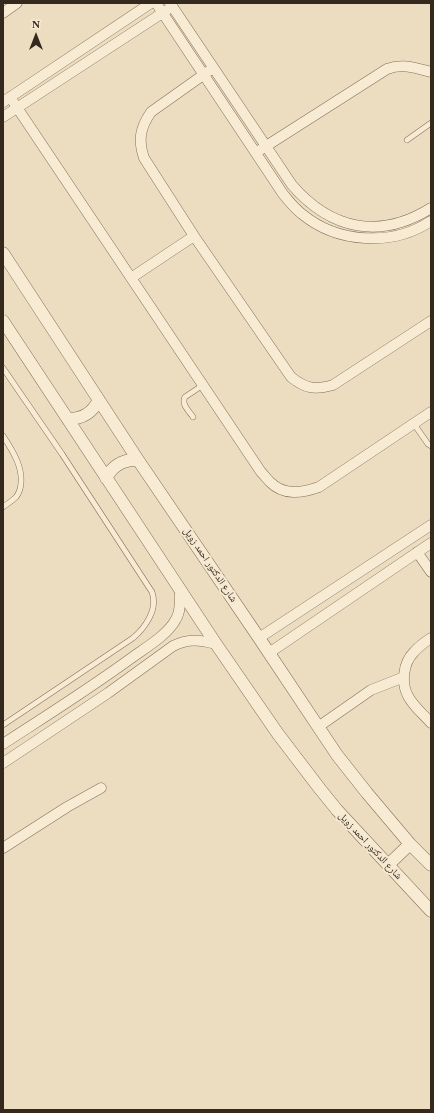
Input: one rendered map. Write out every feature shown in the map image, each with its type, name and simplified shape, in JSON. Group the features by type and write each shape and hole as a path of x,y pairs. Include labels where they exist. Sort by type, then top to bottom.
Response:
{"street":[{"path":"3,13 17,3"},
{"path":"151,3 7,100 17,108 261,472 270,482 281,490 294,492 306,491 319,487 431,412"},
{"path":"156,3 283,194 302,214 326,229 339,234 366,239 404,234 431,221"},
{"path":"3,117 163,13 171,5 292,185 300,195 319,210 341,221 365,227 380,227 409,220 431,208"},
{"path":"256,152 393,66 406,66 431,72"},
{"path":"213,68 151,112 142,129 140,139 141,149 144,158 194,236 291,377 300,384 311,388 333,386 431,321"},
{"path":"131,278 194,236"},
{"name":"شارع الدكتور احمد زويل","path":"3,253 138,460 337,755 410,844 431,865"},
{"name":"شارع الدكتور احمد زويل","path":"3,321 216,644 278,734 337,810 430,908"},
{"path":"68,419 83,417 96,407 99,400"},
{"path":"106,478 110,471 122,461 138,460"},
{"path":"259,638 431,525"},
{"path":"269,653 431,542"},
{"path":"417,552 431,572"},
{"path":"3,744 100,681 169,629 177,619 180,589"},
{"path":"431,638 420,645 412,653 406,663 404,677 404,686 408,696 431,723"},
{"path":"3,763 108,693 173,646 192,640 200,640 216,644"},
{"path":"318,727 371,690 404,677"},
{"path":"100,681 108,693"},
{"path":"3,848 66,807 101,788"},
{"path":"388,865 410,844"}],"lane":[{"path":"407,140 431,123"},
{"path":"3,368 62,454 152,592 154,598 153,608 146,624 133,638 3,725"},
{"path":"193,417 183,399 202,384"},
{"path":"414,424 431,446"},
{"path":"3,436 19,465 21,476 17,496 3,507"}]}
